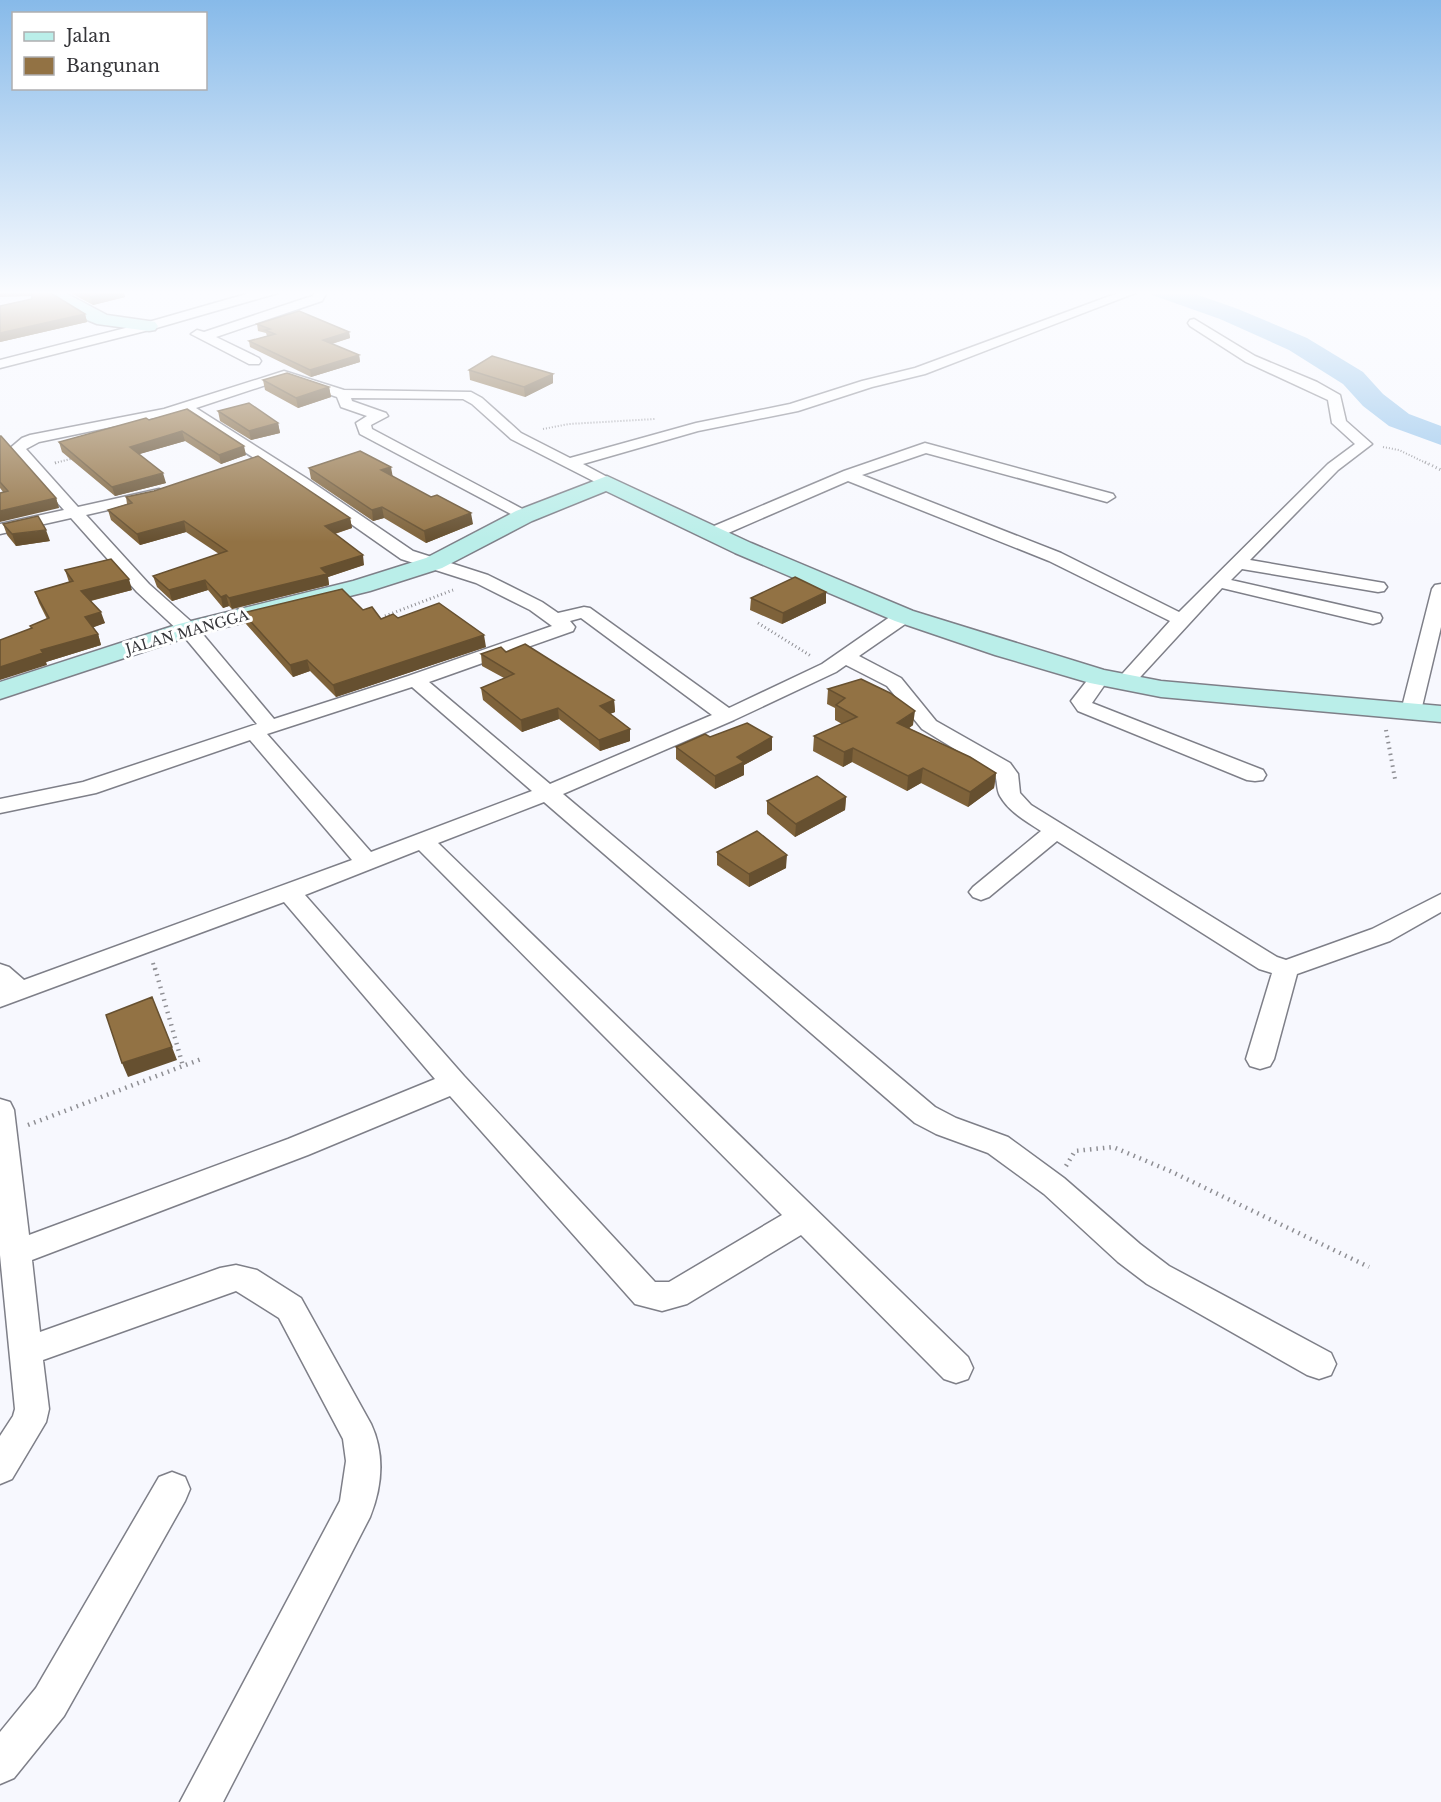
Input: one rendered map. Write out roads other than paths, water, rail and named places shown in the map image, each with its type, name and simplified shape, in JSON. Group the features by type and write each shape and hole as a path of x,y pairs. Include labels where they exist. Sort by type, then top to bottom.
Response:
{"street":[{"path":"570,463 696,427 793,408 856,387 908,374"},
{"path":"1255,776 1085,707 1081,701 1112,680 1181,620 1333,467 1364,444 1340,423 1335,398 1320,388 1286,374"},
{"path":"367,862 262,729 188,629 143,588 18,449 29,440 186,408 284,375 343,394 462,393 477,401 516,436 607,483 713,533 904,616 1004,649 1112,680 1161,689 1441,714"},
{"path":"343,394 346,404 381,416 363,423 365,431 524,516"},
{"path":"0,806 88,788 415,680 566,627 558,619 482,579 414,559 400,551 263,457 186,408"},
{"path":"713,533 848,475 919,448 928,448 1107,497"},
{"path":"245,463 263,457"},
{"path":"848,475 1055,557 1181,620"},
{"name":"JALAN MANGGA","path":"0,691 188,629 361,586 434,564 524,516 607,483"},
{"path":"0,530 173,489"},
{"path":"1239,563 1378,587"},
{"path":"1218,582 1373,618"},
{"path":"1411,711 1441,589"},
{"path":"558,619 584,612 727,716"},
{"path":"0,973 10,995 423,842 549,792 727,716 829,668 904,616"},
{"path":"846,657 894,682 929,725 1002,768 1007,774 1009,794 1023,810 1261,959 1286,969 1382,935 1441,902"},
{"path":"415,680 925,1114 953,1129 998,1145 1054,1186 1129,1253 1158,1275 1318,1364"},
{"path":"981,892 1055,831"},
{"path":"423,842 956,1368"},
{"path":"289,892 454,1083 646,1294 662,1297 676,1294 803,1218"},
{"path":"1260,1059 1286,969"},
{"path":"15,1253 298,1147 454,1083"},
{"path":"0,1467 29,1422 32,1401 2,1123"},
{"path":"26,1352 220,1282 236,1278 246,1280 290,1308 360,1435 364,1448 364,1472 357,1505 201,1802"},
{"path":"0,1764 50,1702 172,1489"}],"waterway":[{"path":"1347,374 1373,400 1399,420 1441,436"}]}
